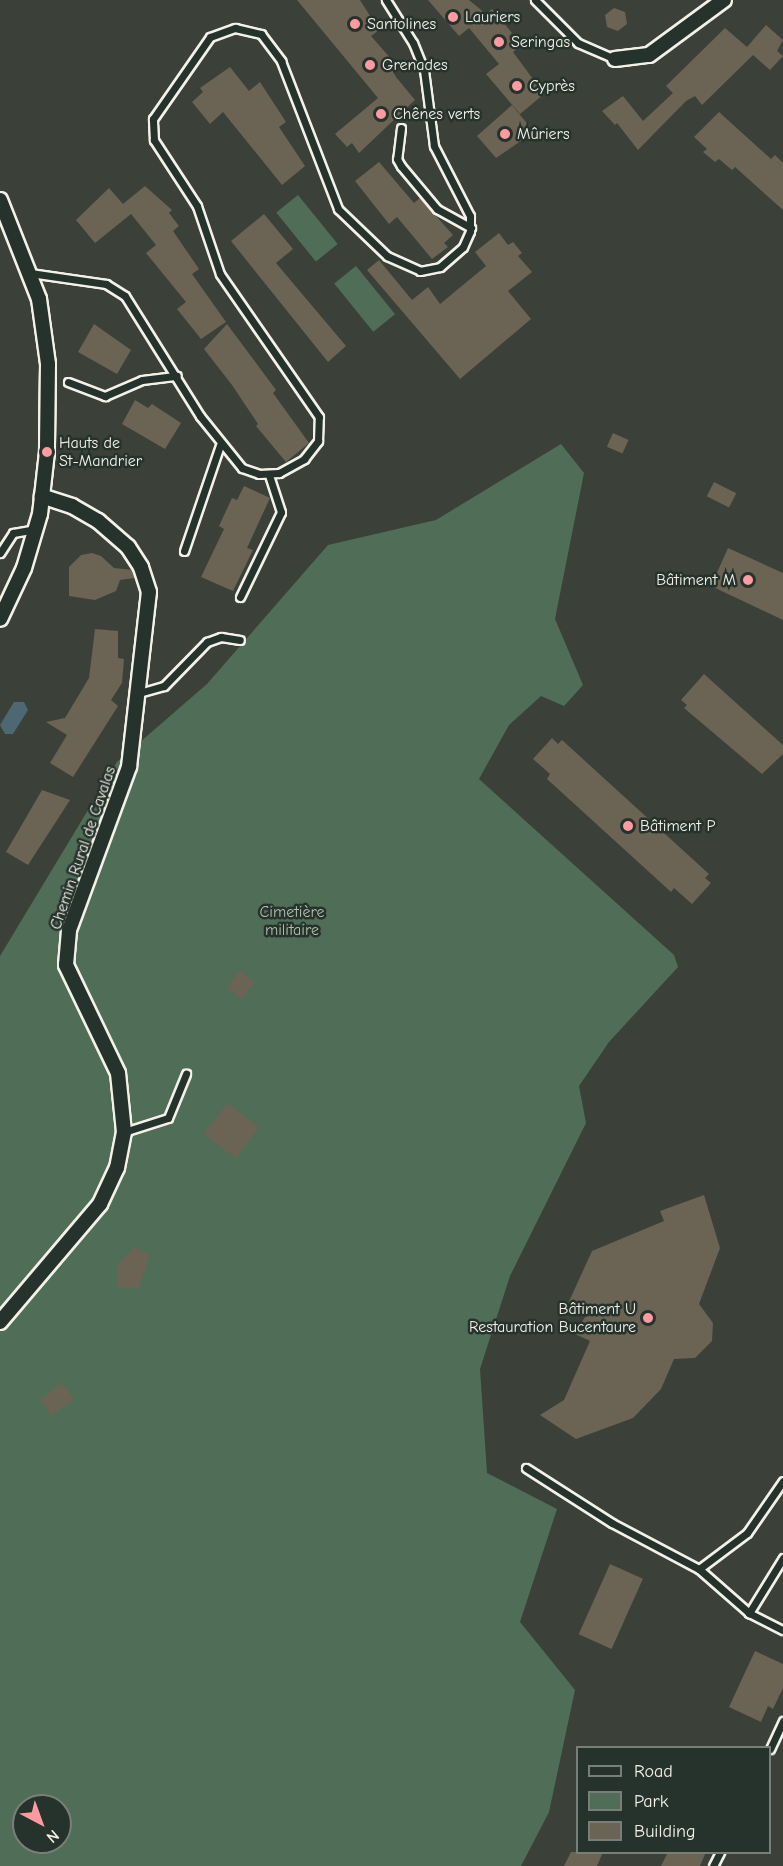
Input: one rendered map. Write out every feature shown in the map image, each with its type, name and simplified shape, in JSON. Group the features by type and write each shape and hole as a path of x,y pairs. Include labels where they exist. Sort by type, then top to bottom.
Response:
{"street":[{"path":"615,59 649,55 724,0"},
{"path":"0,200 39,299 48,364 42,496 37,528 0,619"},
{"name":"Chemin Rural de Cavalas","path":"0,1322 100,1204 117,1168 124,1132 118,1073 66,965 69,930 129,768 149,592 141,567 128,547 98,521 72,506 42,496"}],"lane":[{"path":"30,273 116,288 134,309 220,445 242,468 269,474 291,469 313,451 318,441 319,417 220,274 197,206 153,140 156,111 204,43 219,32 235,28 266,38 281,62 332,198 347,221 387,256 409,267 430,271 456,255 471,228 468,209 434,146 424,70 413,43 386,0"},
{"path":"535,0 578,43 615,59"},
{"path":"401,128 397,159 400,166 437,209 471,228"},
{"path":"68,382 105,396 142,380 177,376"},
{"path":"184,551 220,445"},
{"path":"240,597 281,512 269,474"},
{"path":"0,553 13,533 37,528"},
{"path":"139,693 164,686 207,642 221,637 240,640"},
{"path":"124,1132 168,1118 186,1074"},
{"path":"526,1468 612,1523 699,1569 749,1613 783,1630"},
{"path":"699,1569 747,1533 783,1481"},
{"path":"749,1613 783,1558"},
{"path":"771,1747 783,1721"}],"green space":[{"path":"298,195 338,244 316,262 276,213"},
{"path":"356,266 395,314 373,332 334,284"},
{"name":"Cimetière militaire","path":"561,444 584,473 555,619 583,685 564,706 541,696 509,725 479,779 674,955 678,967 609,1042 579,1086 586,1123 510,1276 480,1369 487,1473 557,1509 520,1622 575,1690 549,1812 521,1866 0,1866 0,956 117,762 207,684 328,545 436,520"}],"water":[{"path":"14,702 24,702 28,710 13,734 5,734 0,725"}],"building":[{"path":"297,0 360,0 379,30 371,36 392,60 388,63 396,77 415,100 359,153 352,143 347,147 335,134 378,98"},
{"path":"428,0 469,0 486,14 492,9 512,33 509,36 518,48 513,52 544,94 520,114 486,74 499,64 469,28 459,36"},
{"path":"614,8 625,12 627,24 618,31 607,27 605,15"},
{"path":"766,25 783,40 777,51 783,56 770,70 753,55 702,105 695,96 686,101 638,150 617,123 615,125 602,111 623,96 643,121 673,93 666,86 725,28 747,47"},
{"path":"230,67 249,91 260,82 286,122 279,127 305,166 282,185 223,112 210,124 192,102 203,92 200,88"},
{"name":"Mûriers","path":"512,105 534,132 496,158 477,136"},
{"path":"719,112 771,159 775,155 783,163 783,210 735,167 732,170 719,159 715,162 703,152 707,149 694,137"},
{"path":"379,162 414,203 420,198 453,235 444,243 448,247 432,259 397,217 389,224 355,181"},
{"path":"145,186 172,210 169,213 179,226 173,231 199,269 192,274 226,322 201,339 177,309 186,302 146,253 156,245 131,214 95,243 76,220 109,188 123,204"},
{"path":"264,214 293,249 276,263 346,346 328,362 231,241"},
{"path":"499,233 508,245 513,242 522,253 518,256 532,272 508,291 531,319 460,379 367,270 379,260 412,300 428,287 440,304 486,266 475,252"},
{"path":"94,324 131,350 117,374 78,352"},
{"path":"227,324 276,390 273,393 309,443 286,462 256,426 258,424 232,385 204,349"},
{"path":"135,400 148,408 152,404 181,423 165,449 122,424"},
{"path":"613,433 629,440 622,454 607,447"},
{"path":"714,482 736,493 729,508 707,496"},
{"path":"244,486 270,498 247,548 253,550 233,591 201,577 224,529 219,526 232,498 237,500"},
{"name":"Bâtiment M","path":"728,548 783,573 783,620 711,586"},
{"path":"92,553 101,556 114,568 133,570 135,578 120,580 116,591 95,600 69,596 69,567 81,555"},
{"path":"95,629 118,631 118,658 124,659 122,683 111,700 118,706 73,777 50,763 67,735 46,722 65,718 89,678"},
{"path":"704,674 783,745 783,754 762,774 684,708 687,705 681,700"},
{"name":"Bâtiment P","path":"552,738 558,744 562,740 709,874 705,878 711,883 692,904 674,888 671,892 547,779 550,774 533,759"},
{"path":"42,790 70,800 28,865 6,852"},
{"path":"239,971 255,982 243,999 227,988"},
{"path":"227,1103 259,1127 235,1158 204,1134"},
{"name":"Bâtiment U Restauration Bucentaure","path":"704,1195 720,1248 699,1304 713,1323 712,1341 695,1358 674,1359 661,1389 633,1418 576,1439 540,1415 564,1400 590,1341 573,1333 587,1315 566,1308 592,1251 664,1221 660,1211"},
{"path":"134,1247 150,1254 139,1288 117,1288 117,1265"},
{"path":"62,1383 74,1399 52,1416 40,1400"},
{"path":"610,1564 643,1579 612,1649 579,1634"},
{"path":"755,1651 783,1664 783,1688 773,1709 768,1706 761,1722 729,1707"},
{"path":"571,1852 602,1854 597,1866 564,1866"},
{"path":"667,1854 705,1854 700,1866 661,1866"}],"place":[{"name":"Lauriers","path":"453,17"},
{"name":"Santolines","path":"355,24"},
{"name":"Seringas","path":"499,42"},
{"name":"Grenades","path":"370,65"},
{"name":"Cyprès","path":"517,86"},
{"name":"Chênes verts","path":"381,114"},
{"name":"Mûriers","path":"505,134"},
{"name":"Hauts de St-Mandrier","path":"47,452"},
{"name":"Bâtiment M","path":"748,580"},
{"name":"Bâtiment P","path":"628,826"},
{"name":"Bâtiment U Restauration Bucentaure","path":"648,1318"}]}
